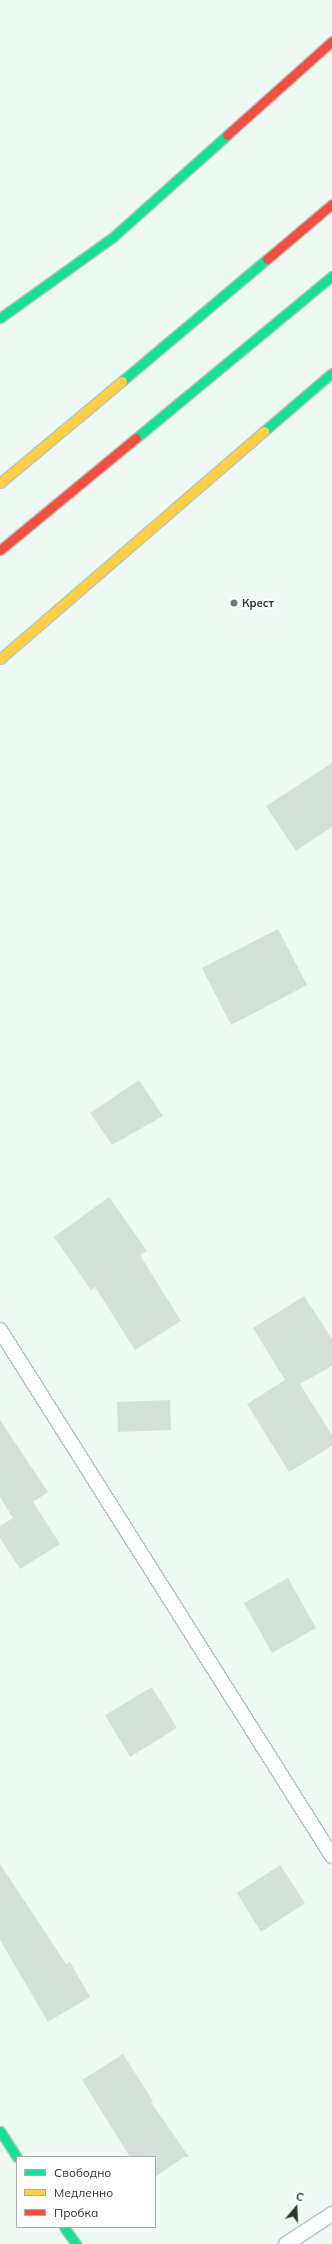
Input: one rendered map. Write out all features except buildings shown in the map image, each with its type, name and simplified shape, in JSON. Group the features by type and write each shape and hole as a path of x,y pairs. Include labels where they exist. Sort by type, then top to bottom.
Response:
{"main road":[{"path":"0,318 113,238 332,41"},
{"path":"0,483 332,204"},
{"path":"0,550 332,276"},
{"path":"0,659 332,373"},
{"path":"0,2131 16,2156"},
{"path":"65,2228 76,2244"}],"lane":[{"path":"0,1330 332,1856"},
{"path":"286,2244 332,2214"}],"traffic: fast":[{"path":"0,318 113,237 227,135"},
{"path":"122,381 267,259"},
{"path":"136,438 332,276"},
{"path":"264,431 332,373"},
{"path":"0,2131 16,2156"},
{"path":"65,2228 76,2244"}],"traffic: slow":[{"path":"0,483 122,381"},
{"path":"0,659 264,431"}],"traffic: jam":[{"path":"227,135 332,41"},
{"path":"267,259 332,204"},
{"path":"0,550 136,438"}],"place":[{"name":"Крест","path":"234,603"}]}
